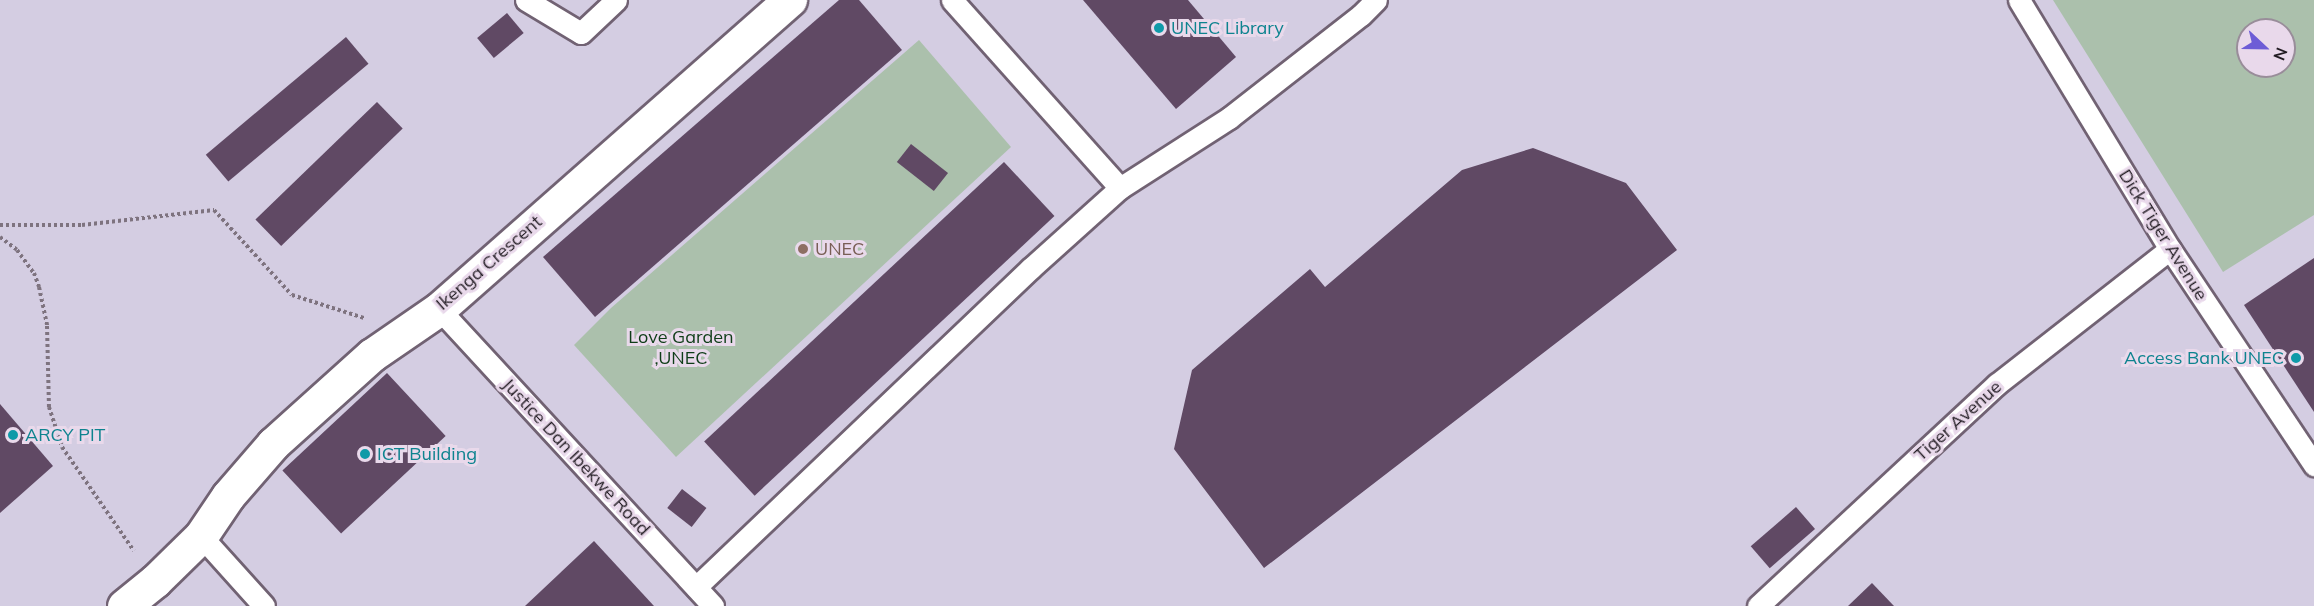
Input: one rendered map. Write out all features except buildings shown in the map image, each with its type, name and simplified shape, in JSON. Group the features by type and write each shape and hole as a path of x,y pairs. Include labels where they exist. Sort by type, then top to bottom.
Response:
{"street":[{"name":"Ikenga Crescent","path":"124,606 155,581 201,536 228,496 273,444 372,355 440,309 790,0"}],"lane":[{"path":"526,0 581,33 616,0"},
{"path":"952,0 1120,188"},
{"path":"696,587 1031,268 1120,188 1229,118 1361,15 1376,0"},
{"name":"Dick Tiger Avenue","path":"2019,0 2170,249 2314,465"},
{"name":"Tiger Avenue","path":"1758,606 1997,384 2170,249"},
{"name":"Justice Dan Ibekwe Road","path":"440,309 713,606"},
{"path":"201,536 264,606"}],"path":[{"path":"0,225 82,225 214,210 292,295 405,331"},
{"path":"0,237 16,250 34,273 39,287 47,326 49,407 62,447 155,581"}],"shaded area":[{"path":"0,0 2314,0 2314,606 0,606"}],"green space":[{"path":"2053,0 2314,0 2314,215 2223,272"},
{"name":"Love Garden ,UNEC","path":"919,40 1011,147 676,457 574,345 611,308"}],"place":[{"name":"UNEC Library","path":"1159,28"},
{"name":"UNEC","path":"803,249"},
{"name":"Access Bank UNEC","path":"2296,358"},
{"name":"ARCY PIT","path":"13,435"},
{"name":"ICT Building","path":"365,454"}]}
